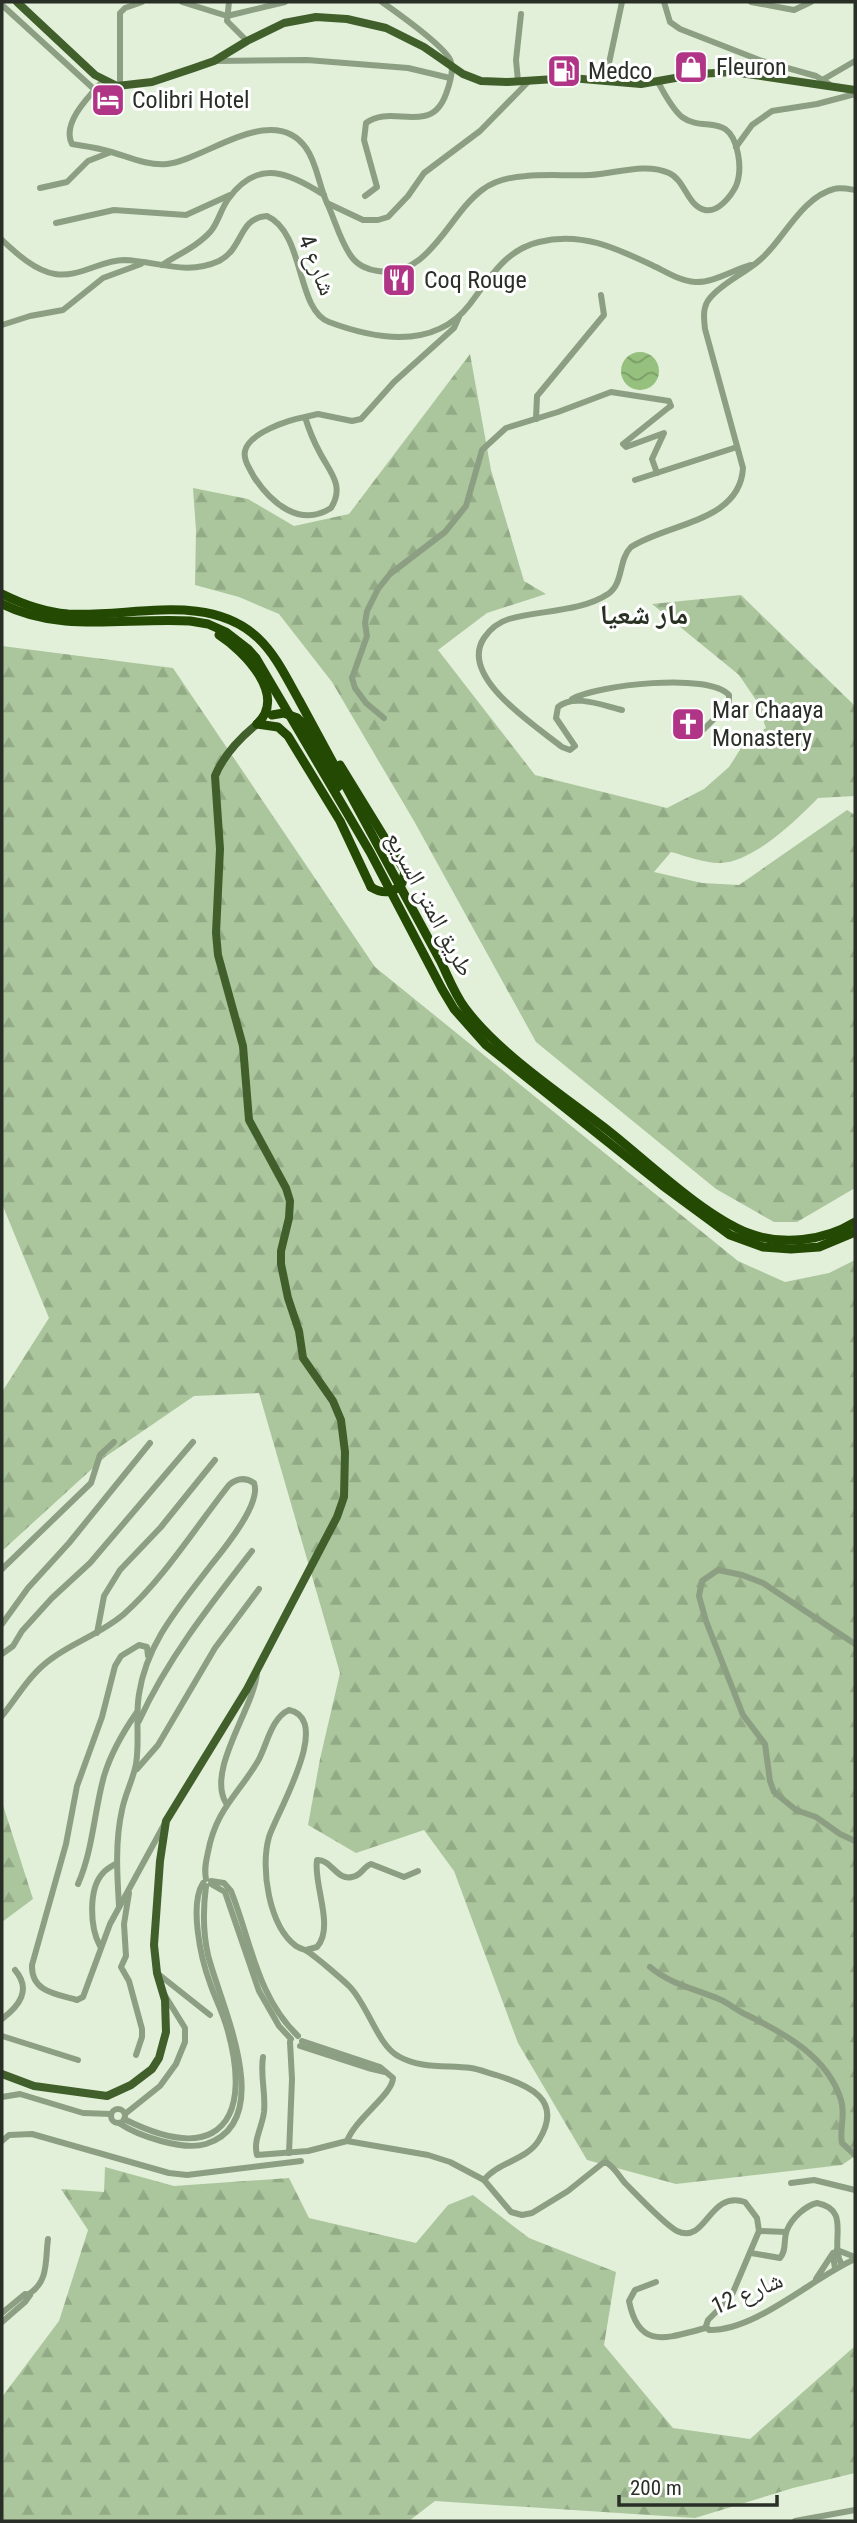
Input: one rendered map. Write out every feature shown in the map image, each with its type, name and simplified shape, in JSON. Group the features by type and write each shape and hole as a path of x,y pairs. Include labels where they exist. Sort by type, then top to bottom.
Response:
{"highway":[{"name":"طريق المتن السريع","path":"2,594 21,603 61,613 188,610 214,614 235,622 257,637 275,658 460,1000 495,1040 689,1195 741,1229 762,1237 796,1240 830,1234 855,1222"},
{"name":"طريق المتن السريع","path":"2,604 35,617 64,622 164,620 204,623 236,638 256,658 370,852 454,1009 486,1045 529,1082 710,1222 739,1239 764,1247 806,1248 831,1243 855,1232"},
{"path":"204,623 238,648 257,674 269,697 264,719"},
{"path":"264,719 284,713 298,718 357,818 366,824"},
{"path":"264,719 284,732 340,821 371,887 380,892 395,890 404,881 405,871 348,776 329,755"},
{"path":"340,821 348,826 364,849 370,852"}],"main road":[{"path":"17,2 103,81 120,86 152,82 215,61 247,41 293,21 316,17 374,24 396,32 424,47 452,67 481,81 571,78 605,82 658,82 698,74 733,72 827,82 855,92"},
{"path":"2,2074 34,2086 107,2096 117,2093 142,2077 152,2069 159,2058 167,2022 154,1945 160,1861 166,1821 257,1671 340,1511 344,1497 343,1429 335,1406 303,1358 299,1331 282,1270 282,1246 288,1226 290,1201 286,1188 249,1120 243,1046 217,949 220,849 215,776 239,740 264,719"}],"street":[{"path":"120,86 120,13 125,8 142,2"},
{"path":"181,2 227,16 285,2"},
{"path":"229,2 227,16 231,26 247,41"},
{"path":"365,196 377,187 364,140 366,123 379,117 423,117 436,112 444,100 452,67 450,57 429,37 382,2"},
{"path":"605,82 622,2"},
{"path":"751,2 794,10 811,2"},
{"path":"666,3 670,22 687,33 827,82 855,61"},
{"path":"2,5 95,90"},
{"path":"518,81 516,60 521,14"},
{"path":"215,61 307,60 408,68 450,78"},
{"path":"327,203 363,220 373,221 388,217 408,196 424,173 480,131 530,79"},
{"path":"103,81 75,117 70,141 74,144 146,163 166,164 188,158 243,135 276,131 295,138 307,149 327,203 352,258 372,270 396,272 405,269 424,255 476,195 495,182 510,178 593,175 652,168 670,173 678,179 702,210 709,211 727,201 736,186 739,169 732,136 722,127 680,116 658,82"},
{"path":"736,147 752,125 772,111 817,104 855,92"},
{"path":"40,188 67,182 88,161 111,152"},
{"path":"57,223 114,210 186,215 232,194 254,177 271,172 301,180 324,195"},
{"path":"702,731 729,704 729,695 723,690 682,682 653,683 587,693 562,703 555,712 559,723 575,746 570,750 562,747 487,682 478,663 483,640 493,628 504,621 570,607 605,596 615,587 627,551 631,547 724,506 739,489 743,474 742,460 705,329 704,313 710,298 756,264 772,249 786,228 816,199 834,189 855,190"},
{"path":"162,265 213,229 232,194"},
{"name":"شارع 4","path":"2,240 30,263 52,274 67,274 122,260 189,269 217,262 234,249 248,223 258,217 267,216 274,220 284,233 301,270 313,310 324,320 378,337 397,339 433,331 460,316 503,262 523,248 541,241 568,239 600,243 693,282 705,281 756,264"},
{"path":"2,325 63,310 103,278 142,263"},
{"path":"536,419 537,396 604,315 601,295"},
{"path":"305,417 315,443 334,473 337,484 331,508 309,517 290,512 267,495 244,456 247,446 254,438 294,419 318,414 352,421 362,419 394,382 454,328 460,316"},
{"path":"384,718 366,702 355,688 352,678 367,636 367,611 378,589 390,574 445,532 466,506 482,450 489,443 506,428 611,392 669,401 671,407 623,443 626,447 664,433 652,459 657,472"},
{"path":"635,480 737,447"},
{"path":"570,700 622,710"},
{"path":"2,1569 91,1482 100,1455 114,1442"},
{"path":"2,1654 13,1646 22,1631 52,1598 90,1563 192,1442"},
{"path":"2,1624 28,1588 69,1543 150,1443"},
{"path":"97,1633 104,1596 120,1570 161,1527 215,1460"},
{"path":"2,1716 27,1682 46,1663 97,1633 141,1597 229,1485 240,1479 248,1479 254,1483 256,1496 247,1512 223,1550 167,1621 148,1660 140,1687 137,1712 139,1737 135,1772 121,1812 117,1863 119,1906"},
{"path":"138,1723 181,1644 252,1550"},
{"path":"855,1644 763,1583 718,1570 702,1581 699,1596 706,1621 743,1715 765,1744 769,1781 774,1792 796,1810 816,1817 855,1841"},
{"path":"135,1772 158,1745 215,1648 259,1589"},
{"path":"148,1660 147,1647 139,1645 121,1656 115,1666 102,1717 81,1771 66,1844 32,1965 35,1981 45,1991 80,2000 100,1946 119,1906 166,1821"},
{"path":"226,1803 222,1795 222,1778 254,1687 257,1671"},
{"path":"2,2097 13,2094 27,2095 64,2109 119,2117 176,2137 199,2138 213,2133 221,2126 230,2113 235,2080 231,2044 205,1955 201,1910 207,1883 205,1869 212,1833 226,1803 258,1760 280,1715 289,1710 301,1716 306,1727 298,1771 269,1838 265,1867 270,1898 279,1923 290,1940 300,1949 306,1950 317,1947 322,1937 317,1860 325,1861 339,1874 348,1878 358,1875 371,1864 404,1877 418,1871"},
{"path":"78,1884 87,1861 104,1775 117,1744 137,1712"},
{"path":"100,1946 93,1928 92,1908 95,1893 100,1876 117,1863"},
{"path":"207,1883 224,1883 231,1891 244,1941 270,2000 296,2042 368,2068 387,2072 393,2078 390,2089 362,2117 347,2141"},
{"path":"129,1887 124,1924 126,1958 121,1967 129,1981 142,2029 136,2056"},
{"path":"306,1950 351,1988 375,2023 385,2045 396,2056 418,2064 473,2068 512,2080 537,2092 544,2104 546,2116 541,2136 532,2149 490,2173 484,2180"},
{"path":"119,2117 146,2135 191,2146 213,2141 233,2122 240,2093 238,2052 232,2025 205,1955"},
{"path":"650,1967 678,1983 727,2003 791,2038 806,2050 830,2078 840,2096 844,2116 842,2143 855,2155"},
{"path":"2,2019 22,1999 24,1993 21,1977 15,1970"},
{"path":"157,1973 210,2015"},
{"path":"119,2117 160,2086 176,2064 186,2038 182,2022 163,1992"},
{"path":"2,2036 78,2060"},
{"path":"289,2154 291,2060 296,2042"},
{"path":"263,2057 261,2080 266,2090 262,2122 256,2135 256,2154 289,2154 347,2141 439,2158 484,2180 511,2212 522,2215 532,2213 603,2163 607,2163 678,2231 688,2234 695,2232 716,2208 736,2200 748,2204 757,2218 759,2231 786,2232"},
{"path":"134,2107 137,2125"},
{"path":"2,2141 9,2134 32,2134 169,2173 187,2175 301,2161"},
{"path":"791,2183 814,2180 855,2190"},
{"path":"751,2253 780,2258 784,2251 786,2232 804,2209 814,2203 822,2204 830,2207 836,2217 835,2251 839,2266"},
{"name":"شارع 12","path":"759,2231 732,2297 711,2315 706,2328 713,2330 755,2316 839,2266 854,2260"},
{"path":"2,2313 25,2294 35,2290 44,2278 48,2239"},
{"path":"835,2251 855,2257 854,2260"},
{"path":"815,2281 835,2251"},
{"path":"656,2282 635,2290 629,2301 638,2326 647,2335 659,2339 706,2328"},
{"path":"2,2322 25,2302 29,2294"},
{"path":"795,2521 855,2510"}],"green space":[{"path":"470,354 491,470 524,581 546,594 487,613 438,650 535,775 667,808 704,789 729,767 743,745 766,728 756,700 739,675 652,604 741,595 855,706 855,796 818,798 773,839 759,849 732,861 713,863 671,852 654,872 702,883 739,885 847,810 855,815 855,1188 797,1222 774,1222 716,1189 536,1042 414,821 332,682 279,614 239,597 195,585 196,530 193,488 248,499 294,526 349,514"},
{"path":"2,646 173,668 375,967 738,1261 785,1282 829,1273 855,1260 855,2156 842,2165 676,2184 587,2160 518,2043 454,1871 424,1830 356,1853 308,1825 340,1673 259,1393 194,1396 105,1457 2,1551 2,1392 49,1318 2,1204"},
{"path":"2,1802 33,1899 2,1922"},
{"path":"105,2167 174,2186 289,2178 309,2218 416,2243 448,2205 473,2195 529,2238 616,2272 604,2345 673,2428 750,2439 855,2346 855,2473 793,2488 695,2518 435,2501 409,2521 2,2521 2,2397 59,2321 88,2230 61,2189 104,2192"}],"water":[{"path":"640,352 653,358 659,371 653,384 640,390 627,384 621,371 627,358"}],"place":[{"name":"Fleuron","path":"691,67"},
{"name":"Medco","path":"564,71"},
{"name":"Colibri Hotel","path":"108,100"},
{"name":"Coq Rouge","path":"399,280"},
{"name":"Mar Chaaya Monastery","path":"688,724"}],"district":[{"name":"مار شعيا","path":"644,614"}]}
